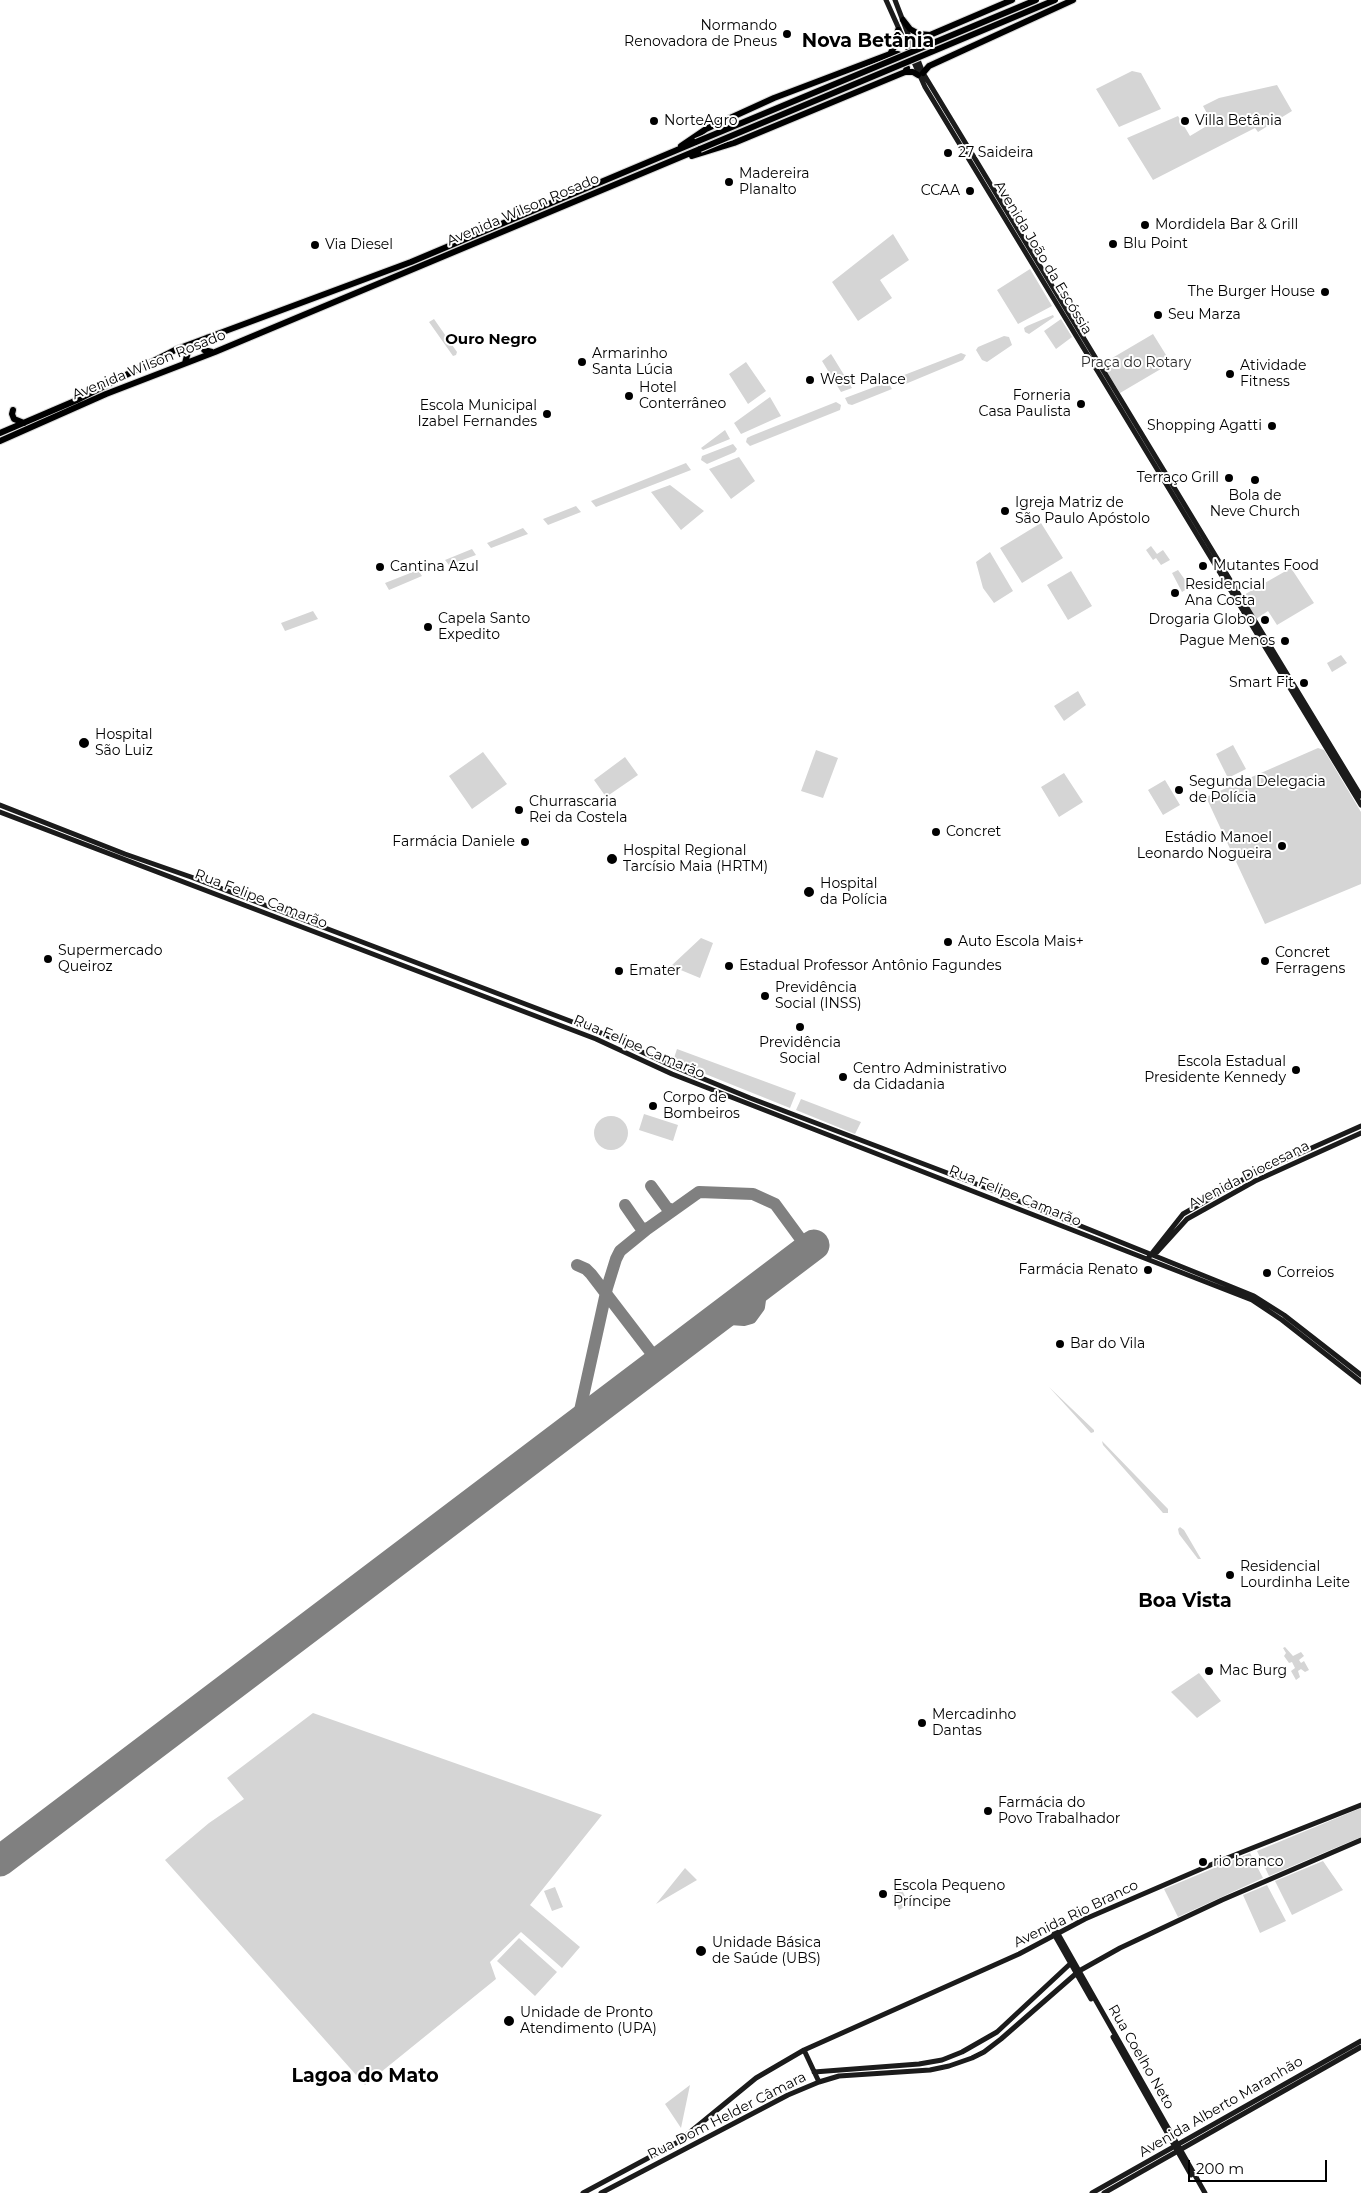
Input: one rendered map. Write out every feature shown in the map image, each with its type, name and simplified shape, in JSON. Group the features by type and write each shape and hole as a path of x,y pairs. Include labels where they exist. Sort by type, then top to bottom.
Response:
{"highway":[{"path":"903,20 918,34 926,36 1012,0"},
{"name":"Avenida Wilson Rosado","path":"0,433 77,400 177,349 283,312 411,262 1036,0"},
{"name":"Avenida Wilson Rosado","path":"0,441 106,394 215,352 1055,0"},
{"path":"676,159 720,149 905,72 921,74 928,66 1073,0"},
{"path":"890,54 896,44 898,30"},
{"path":"938,32 929,39 927,47 935,59 948,57"},
{"path":"672,153 706,129 774,98 890,54 898,54 902,57 907,68 905,72"},
{"path":"208,337 203,345 204,350 215,352"},
{"path":"177,349 188,352 185,363"},
{"path":"13,410 14,419 25,422"}],"main road":[{"name":"Avenida João da Escóssia","path":"886,0 898,30 921,74 1361,805"},
{"name":"Avenida João da Escóssia","path":"895,0 921,74 1361,796"},
{"name":"Rua Felipe Camarão","path":"0,805 125,854 197,879 599,1032 670,1065 750,1098 1086,1229 1264,1304 1361,1375"},
{"name":"Rua Felipe Camarão","path":"0,812 613,1047 658,1068 743,1102 1074,1231 1150,1257"},
{"path":"13,817 11,815 12,812 22,813"},
{"path":"340,941 368,952 371,952 373,947"},
{"path":"613,1047 634,1054 636,1049"},
{"path":"658,1068 652,1063 653,1059 670,1065"},
{"path":"743,1102 736,1098 736,1096 750,1098"},
{"name":"Avenida Diocesana","path":"1150,1257 1183,1214 1251,1175 1361,1126"},
{"name":"Avenida Diocesana","path":"1150,1257 1187,1219 1291,1163 1361,1133"},
{"path":"1288,1157 1291,1163"},
{"path":"976,1192 996,1198 1002,1197 1002,1195 995,1192"},
{"path":"1018,1208 1011,1204 1012,1201 1028,1205"},
{"path":"1074,1231 1094,1235 1086,1229"},
{"name":"Rua Felipe Camarão","path":"1264,1304 1361,1382"},
{"name":"Avenida Rio Branco","path":"804,2050 1019,1954 1056,1933 1178,1879 1361,1805"},
{"path":"1078,1972 1120,1948 1222,1900 1361,1840"},
{"name":"Rua Coelho Neto","path":"1056,1933 1070,1964 1078,1972"},
{"name":"Rua Coelho Neto","path":"1056,1933 1203,2193"},
{"name":"Rua Dom Helder Câmara","path":"814,2072 919,2064 942,2060 962,2052 997,2032 1070,1964"},
{"name":"Rua Dom Helder Câmara","path":"601,2193 788,2095 819,2082 840,2076 918,2072 964,2062 990,2047 1078,1972"},
{"name":"Avenida Alberto Maranhão","path":"1237,2115 1361,2041"},
{"name":"Avenida Alberto Maranhão","path":"1092,2193 1361,2048"},
{"path":"804,2050 819,2082"},
{"name":"Rua Dom Helder Câmara","path":"583,2193 678,2142 756,2078 804,2050"},
{"name":"Avenida Alberto Maranhão","path":"1104,2193 1178,2148"}],"green space":[{"path":"1132,71 1141,73 1161,109 1119,127 1096,89"},
{"path":"1277,85 1292,111 1258,132 1255,128 1153,180 1127,138 1178,116 1190,136 1205,127 1202,121 1209,117 1203,106 1219,98"},
{"path":"893,234 909,260 880,280 892,298 858,321 832,282"},
{"path":"1030,269 1052,306 1018,324 997,290"},
{"path":"1053,315 1054,317 1029,334 1025,332 1024,328 1027,326"},
{"path":"434,319 457,352 456,355 453,356 429,322"},
{"path":"1061,319 1072,337 1056,349 1044,331"},
{"name":"Praça do Rotary","path":"1153,334 1171,363 1120,393 1102,364"},
{"path":"1004,336 1009,337 1012,345 987,362 982,360 976,350 978,347"},
{"path":"961,353 966,355 963,360 903,385 899,382 899,377"},
{"path":"831,354 852,388 841,392 822,361"},
{"path":"746,362 766,391 748,404 729,374"},
{"path":"885,383 889,384 892,389 852,405 848,404 845,398"},
{"path":"770,397 781,416 741,434 734,423"},
{"path":"836,402 841,405 840,410 750,446 746,442 747,438 751,436"},
{"path":"725,430 730,439 703,450 701,448"},
{"path":"733,444 737,449 735,452 707,464 701,460 702,456"},
{"path":"739,457 755,481 731,499 709,469"},
{"path":"686,463 691,470 596,507 591,501"},
{"path":"670,485 704,511 681,530 651,492"},
{"path":"576,506 581,512 548,525 543,519"},
{"path":"1041,523 1063,558 1022,583 1000,548"},
{"path":"523,528 528,534 491,548 487,543"},
{"path":"1151,546 1157,554 1163,550 1170,560 1161,565 1156,558 1153,560 1146,550"},
{"path":"472,549 476,555 449,565 445,560"},
{"path":"990,552 1013,591 994,603 983,588 976,562"},
{"path":"1291,568 1314,603 1277,625 1268,611 1256,619 1242,596"},
{"path":"418,570 422,576 389,590 385,583"},
{"path":"1178,570 1190,587 1182,592 1172,573"},
{"path":"1071,571 1092,606 1068,620 1047,585"},
{"path":"313,611 318,619 285,631 281,623"},
{"path":"1341,655 1347,663 1332,672 1327,663"},
{"path":"1078,691 1086,705 1064,721 1054,706"},
{"path":"1233,745 1246,769 1228,778 1216,754"},
{"path":"1318,748 1324,750 1361,812 1361,884 1265,924 1206,797"},
{"path":"816,750 838,758 823,798 801,791"},
{"path":"483,752 507,784 472,809 449,776"},
{"path":"625,757 638,775 606,797 594,780"},
{"path":"1064,773 1083,802 1059,817 1041,787"},
{"path":"1165,780 1180,805 1163,815 1148,790"},
{"path":"701,938 713,943 700,978 671,966"},
{"path":"677,1049 796,1093 790,1108 673,1061"},
{"path":"801,1099 861,1122 855,1134 796,1110"},
{"path":"644,1114 678,1125 673,1141 639,1130"},
{"path":"611,1116 623,1121 628,1133 623,1145 611,1150 599,1145 594,1133 599,1121"},
{"path":"1049,1387 1094,1430 1094,1432 1091,1433"},
{"path":"1102,1441 1168,1509 1168,1513 1163,1513 1103,1445"},
{"path":"1180,1527 1184,1530 1201,1559 1198,1559 1179,1534 1178,1529"},
{"path":"1285,1647 1293,1656 1301,1652 1304,1656 1299,1660 1301,1663 1304,1661 1309,1670 1305,1672 1301,1669 1298,1671 1300,1677 1296,1680 1291,1671 1295,1668 1292,1662 1289,1663 1284,1656 1286,1653 1283,1648"},
{"path":"1199,1673 1221,1701 1197,1718 1171,1692"},
{"path":"313,1713 602,1815 530,1905 580,1947 562,1968 521,1932 490,1962 496,1979 365,2085 165,1860 209,1823 244,1799 227,1778"},
{"path":"1361,1808 1361,1837 1269,1876 1257,1851"},
{"path":"1250,1853 1263,1878 1178,1917 1164,1889"},
{"path":"1323,1861 1343,1890 1292,1915 1275,1881"},
{"path":"685,1868 697,1880 656,1904"},
{"path":"1267,1885 1286,1921 1260,1933 1243,1895"},
{"path":"555,1887 563,1907 552,1911 544,1891"},
{"path":"902,1890 909,1904 899,1910 892,1895"},
{"path":"519,1938 557,1972 535,1996 497,1961"},
{"path":"690,2085 681,2128 665,2104"}],"taxiway":[{"path":"651,1186 667,1208 673,1210"},
{"path":"577,1424 607,1288 616,1259 620,1251 647,1229 699,1192 753,1194 775,1204 808,1249"},
{"path":"625,1205 641,1228 647,1229"},
{"path":"577,1265 586,1269 591,1274 653,1355 651,1368"},
{"path":"708,1325 730,1319 744,1320 751,1318 759,1307 760,1300 757,1288"},
{"path":"653,1355 666,1357"}],"runway":[{"path":"0,1861 814,1245"}],"place":[{"name":"Normando Renovadora de Pneus","path":"787,34"},
{"name":"NorteAgro","path":"654,121"},
{"name":"Villa Betânia","path":"1185,121"},
{"name":"27 Saideira","path":"948,153"},
{"name":"Madereira Planalto","path":"729,182"},
{"name":"CCAA","path":"970,191"},
{"name":"Mordidela Bar & Grill","path":"1145,225"},
{"name":"Blu Point","path":"1113,244"},
{"name":"Via Diesel","path":"315,245"},
{"name":"The Burger House","path":"1325,292"},
{"name":"Seu Marza","path":"1158,315"},
{"name":"Armarinho Santa Lúcia","path":"582,362"},
{"name":"Atividade Fitness","path":"1230,374"},
{"name":"West Palace","path":"810,380"},
{"name":"Hotel Conterrâneo","path":"629,396"},
{"name":"Forneria Casa Paulista","path":"1081,404"},
{"name":"Escola Municipal Izabel Fernandes","path":"547,414"},
{"name":"Shopping Agatti","path":"1272,426"},
{"name":"Terraço Grill","path":"1229,478"},
{"name":"Bola de Neve Church","path":"1255,480"},
{"name":"Igreja Matriz de São Paulo Apóstolo","path":"1005,511"},
{"name":"Mutantes Food","path":"1203,566"},
{"name":"Cantina Azul","path":"380,567"},
{"name":"Residencial Ana Costa","path":"1175,593"},
{"name":"Drogaria Globo","path":"1265,620"},
{"name":"Capela Santo Expedito","path":"428,627"},
{"name":"Pague Menos","path":"1285,641"},
{"name":"Smart Fit","path":"1304,683"},
{"name":"Hospital São Luiz","path":"84,743"},
{"name":"Segunda Delegacia de Polícia","path":"1179,790"},
{"name":"Churrascaria Rei da Costela","path":"519,810"},
{"name":"Concret","path":"936,832"},
{"name":"Farmácia Daniele","path":"525,842"},
{"name":"Estádio Manoel Leonardo Nogueira","path":"1282,846"},
{"name":"Hospital Regional Tarcísio Maia (HRTM)","path":"612,859"},
{"name":"Hospital da Polícia","path":"809,892"},
{"name":"Auto Escola Mais+","path":"948,942"},
{"name":"Supermercado Queiroz","path":"48,959"},
{"name":"Concret Ferragens","path":"1265,961"},
{"name":"Estadual Professor Antônio Fagundes","path":"729,966"},
{"name":"Emater","path":"619,971"},
{"name":"Previdência Social (INSS)","path":"765,996"},
{"name":"Previdência Social","path":"800,1027"},
{"name":"Escola Estadual Presidente Kennedy","path":"1296,1070"},
{"name":"Centro Administrativo da Cidadania","path":"843,1077"},
{"name":"Corpo de Bombeiros","path":"653,1106"},
{"name":"Farmácia Renato","path":"1148,1270"},
{"name":"Correios","path":"1267,1273"},
{"name":"Bar do Vila","path":"1060,1344"},
{"name":"Residencial Lourdinha Leite","path":"1230,1575"},
{"name":"Mac Burg","path":"1209,1671"},
{"name":"Mercadinho Dantas","path":"922,1723"},
{"name":"Farmácia do Povo Trabalhador","path":"988,1811"},
{"name":"rio branco","path":"1203,1862"},
{"name":"Escola Pequeno Príncipe","path":"883,1894"},
{"name":"Unidade Básica de Saúde (UBS)","path":"701,1951"},
{"name":"Unidade de Pronto Atendimento (UPA)","path":"509,2021"}],"district":[{"name":"Nova Betânia","path":"868,41"},
{"name":"Ouro Negro","path":"491,340"},
{"name":"Boa Vista","path":"1185,1601"},
{"name":"Lagoa do Mato","path":"365,2076"}]}
